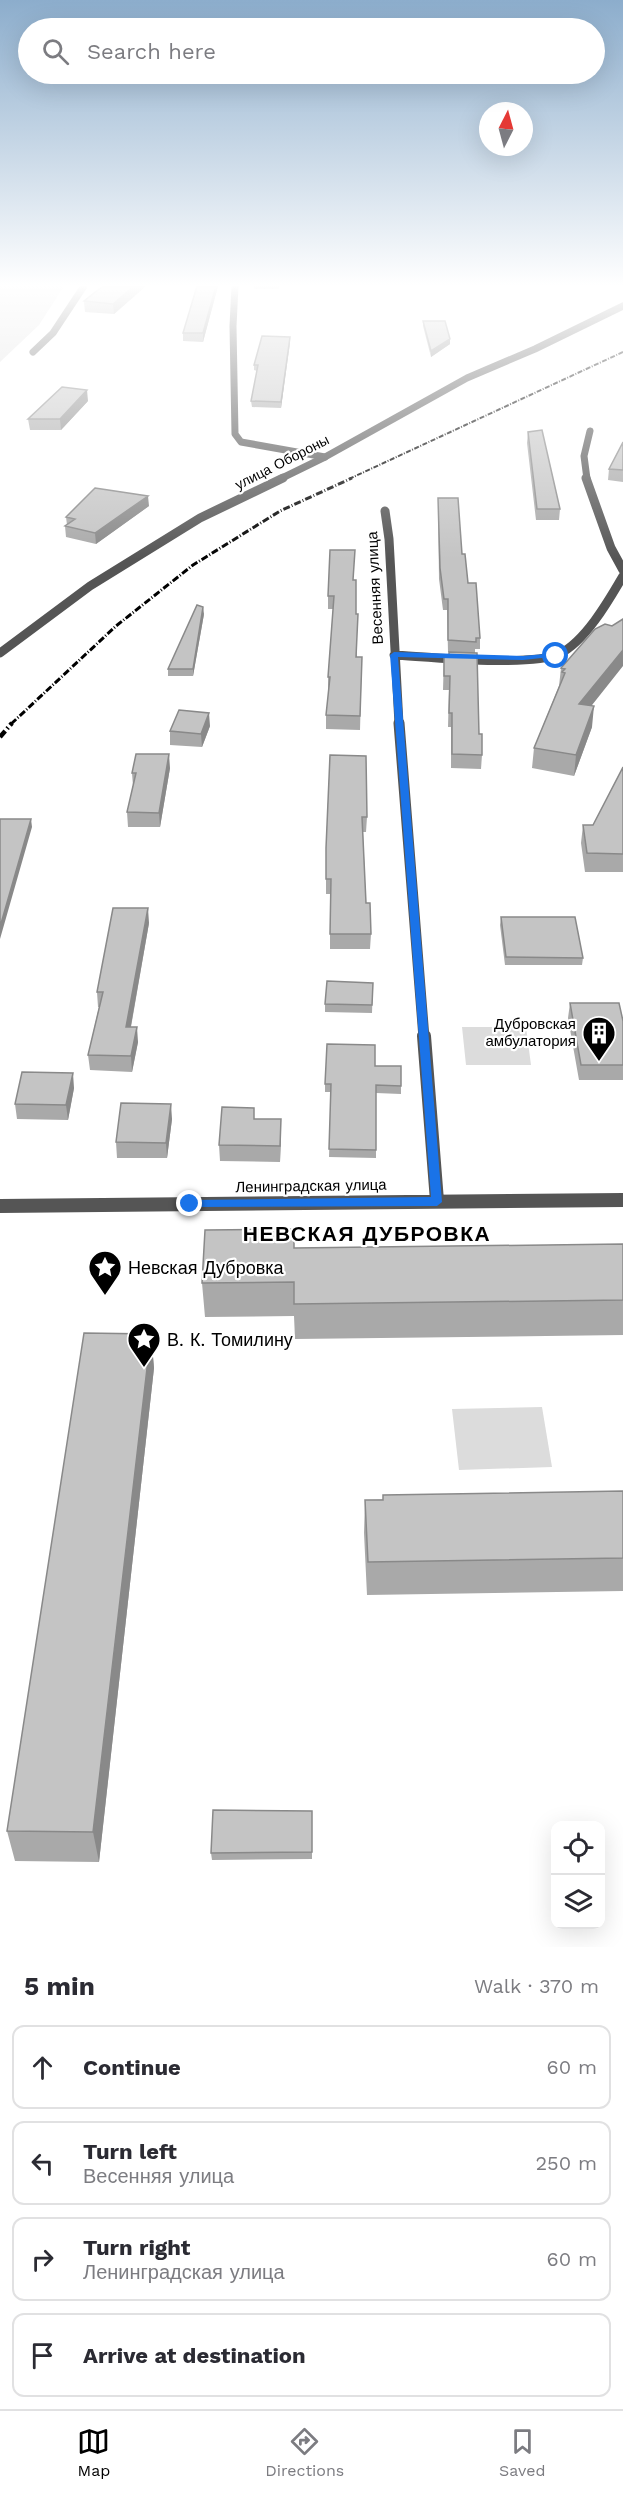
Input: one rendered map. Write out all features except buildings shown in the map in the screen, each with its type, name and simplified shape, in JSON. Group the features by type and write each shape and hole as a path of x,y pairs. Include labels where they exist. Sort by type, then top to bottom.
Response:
{"street":[{"path":"234,377 235,434 241,442 325,457"},
{"name":"улица Обороны","path":"0,653 90,586 200,518 325,457 470,377"},
{"path":"590,431 583,463 584,472 611,548 623,570"},
{"name":"Весенняя улица","path":"385,511 389,539 394,655 437,1202"},
{"path":"394,655 523,658 556,656 566,650 606,606 623,576"},
{"name":"Ленинградская улица","path":"0,1206 623,1200"}],"shaded area":[{"path":"462,1027 526,1027 531,1065 466,1065"},
{"path":"542,1407 552,1467 459,1470 452,1409"}],"railway":[{"path":"349,479 569,377"},
{"path":"12,723 116,626 193,565 280,511 352,478"},
{"path":"0,737 12,723"}],"place":[{"name":"Дубровская амбулатория","path":"599,1062"},
{"name":"Невская Дубровка","path":"105,1296"},
{"name":"В. К. Томилину","path":"144,1368"}],"district":[{"name":"НЕВСКАЯ ДУБРОВКА","path":"367,1233"}],"route":[{"path":"190,1204 437,1202 394,655 523,658 556,656"}]}
